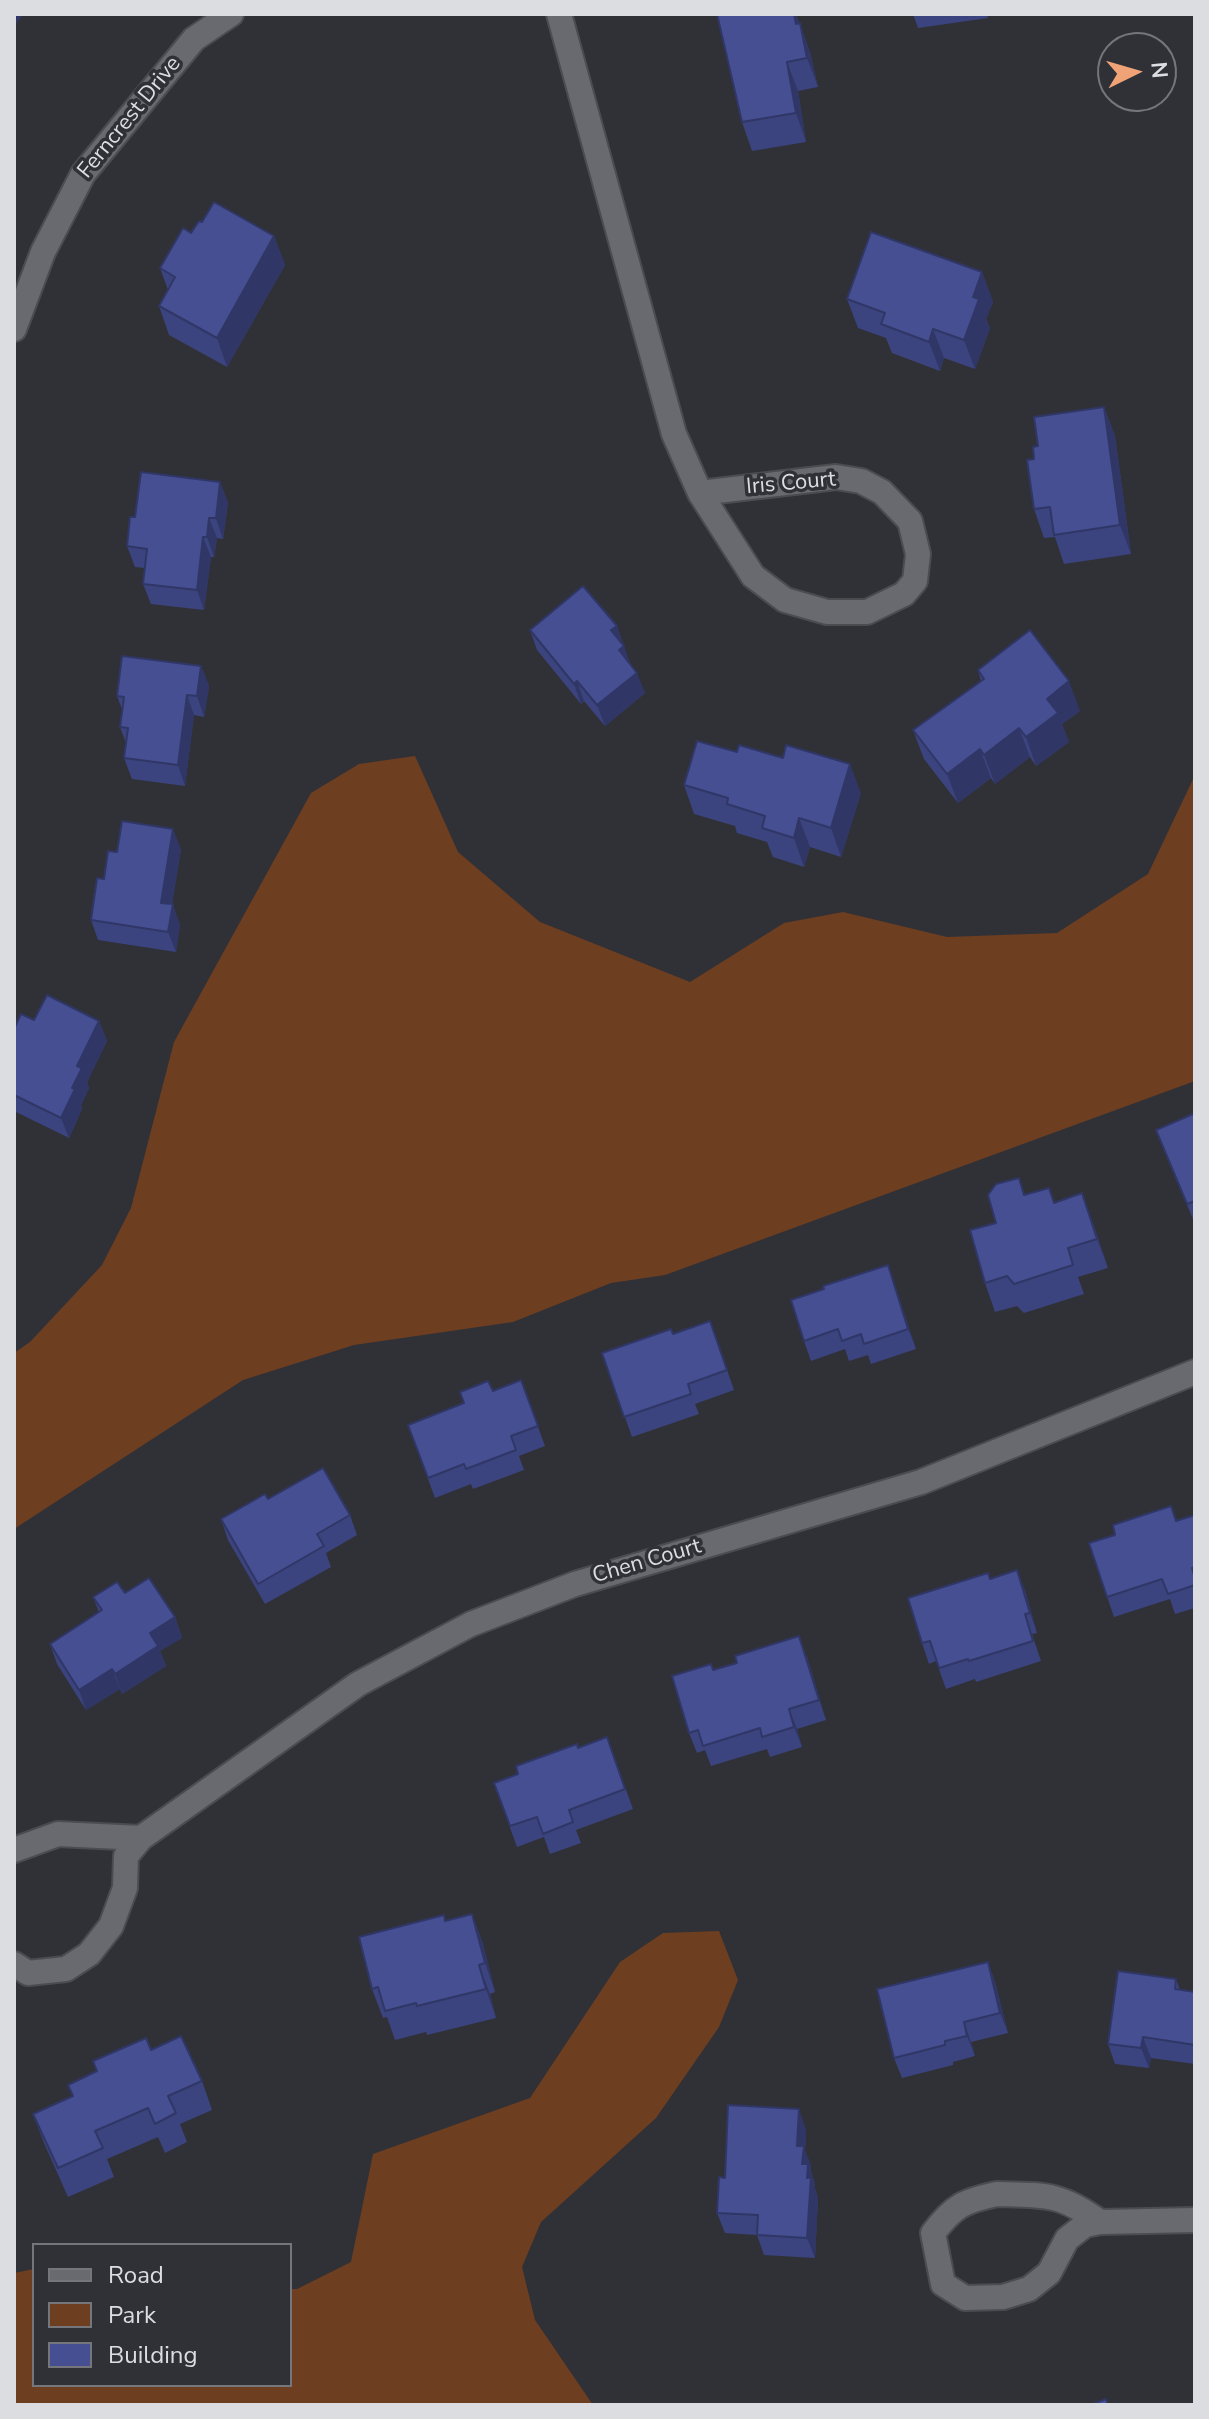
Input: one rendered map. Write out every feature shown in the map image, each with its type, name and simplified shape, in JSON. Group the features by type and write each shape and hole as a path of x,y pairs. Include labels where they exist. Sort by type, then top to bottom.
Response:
{"street":[{"name":"Ferncrest Drive","path":"14,329 43,252 83,174 194,39 231,14"},
{"name":"Iris Court","path":"559,14 674,434 700,493 753,576 785,600 827,612 867,612 904,594 915,581 918,554 910,521 882,492 861,481 836,477 700,493"},
{"name":"Chen Court","path":"141,1838 358,1684 471,1624 575,1584 921,1482 1195,1372"},
{"path":"14,1850 58,1834 141,1838"},
{"path":"14,1964 28,1973 66,1969 89,1954 111,1926 125,1888 126,1856 141,1838"},
{"path":"1100,2222 1078,2206 1047,2195 997,2194 973,2199 950,2211 933,2233 943,2284 965,2298 1003,2297 1029,2289 1049,2273 1067,2239 1085,2225 1195,2220"}],"green space":[{"path":"415,756 458,852 540,922 690,982 784,923 843,912 947,937 1057,933 1148,874 1195,775 1195,1081 665,1275 611,1283 513,1322 354,1345 243,1380 14,1529 14,1353 30,1342 102,1265 131,1208 174,1042 311,793 359,764"},
{"path":"719,1931 738,1980 719,2027 656,2118 541,2222 522,2267 535,2320 593,2405 14,2405 14,2273 32,2269 32,2387 292,2387 292,2289 351,2262 373,2154 530,2098 620,1962 663,1933"}],"building":[{"path":"717,14 794,14 796,24 800,23 807,58 787,62 796,113 742,122"},
{"path":"214,202 274,236 217,338 159,306 175,277 160,268 183,228 191,233"},
{"path":"871,232 982,272 973,297 979,299 964,340 933,329 929,342 881,324 885,313 847,299"},
{"path":"1104,407 1120,525 1054,535 1050,507 1034,509 1027,460 1034,459 1033,447 1038,446 1034,417"},
{"path":"141,472 220,482 216,518 209,518 207,537 203,537 197,590 143,584 147,549 127,546 130,517 135,517"},
{"path":"583,586 617,626 611,630 624,646 619,650 637,673 597,705 577,681 574,684 530,630"},
{"path":"1030,630 1069,681 1047,699 1058,713 1026,737 1019,728 984,755 980,749 947,774 913,730 984,679 978,670"},
{"path":"122,656 201,666 197,696 187,695 178,765 124,758 128,728 120,727 124,697 117,696"},
{"path":"697,741 737,752 739,745 783,758 786,745 850,764 831,828 799,818 794,838 762,828 765,816 727,804 728,798 684,785"},
{"path":"122,821 173,829 161,903 173,904 168,932 91,920 97,878 104,879 108,851 117,852"},
{"path":"47,995 99,1021 77,1066 82,1068 61,1118 14,1095 14,1029 21,1014 34,1020"},
{"path":"1193,1114 1195,1201 1187,1204 1156,1130"},
{"path":"1019,1178 1024,1195 1049,1188 1054,1203 1082,1193 1097,1239 1068,1248 1073,1265 1014,1284 1007,1276 985,1283 970,1230 996,1223 988,1195 996,1184"},
{"path":"888,1265 908,1329 864,1344 861,1334 842,1341 838,1329 804,1341 791,1300"},
{"path":"710,1321 727,1370 688,1384 691,1394 624,1417 602,1353 671,1329 673,1334"},
{"path":"521,1380 538,1426 511,1436 516,1450 466,1469 464,1464 428,1478 408,1425 464,1403 460,1392 488,1381 493,1391"},
{"path":"323,1468 350,1515 317,1534 324,1546 258,1584 221,1519 265,1494 268,1499"},
{"path":"1171,1506 1176,1521 1195,1515 1195,1567 1192,1568 1195,1585 1168,1594 1162,1579 1107,1597 1089,1543 1115,1535 1113,1525"},
{"path":"1017,1570 1030,1613 1025,1614 1033,1641 939,1668 930,1641 922,1643 908,1598 988,1573 990,1579"},
{"path":"149,1578 175,1617 150,1633 158,1646 115,1674 112,1669 79,1690 50,1644 102,1610 93,1597 117,1582 125,1593"},
{"path":"799,1636 819,1700 789,1709 794,1727 762,1737 760,1728 703,1746 698,1730 689,1733 672,1676 711,1664 713,1670 737,1663 735,1656"},
{"path":"607,1737 625,1789 569,1810 573,1822 543,1834 537,1817 510,1826 494,1783 518,1774 516,1766 577,1744 578,1748"},
{"path":"472,1914 485,1963 479,1965 486,1989 385,2011 378,1987 372,1989 359,1937 444,1915 445,1921"},
{"path":"988,1962 1000,2013 964,2022 967,2036 894,2058 877,1989"},
{"path":"1118,1971 1176,1979 1175,1989 1195,1992 1195,2045 1143,2037 1141,2048 1108,2044"},
{"path":"181,2036 202,2081 168,2096 176,2113 155,2124 148,2108 95,2131 103,2148 58,2168 33,2114 73,2096 68,2085 97,2071 93,2061 146,2038 151,2050"},
{"path":"728,2105 799,2109 797,2146 804,2146 802,2164 808,2164 807,2178 811,2177 807,2238 757,2235 758,2215 717,2213 719,2177 725,2178"},
{"path":"1106,2399 1108,2405 1090,2405"}]}
